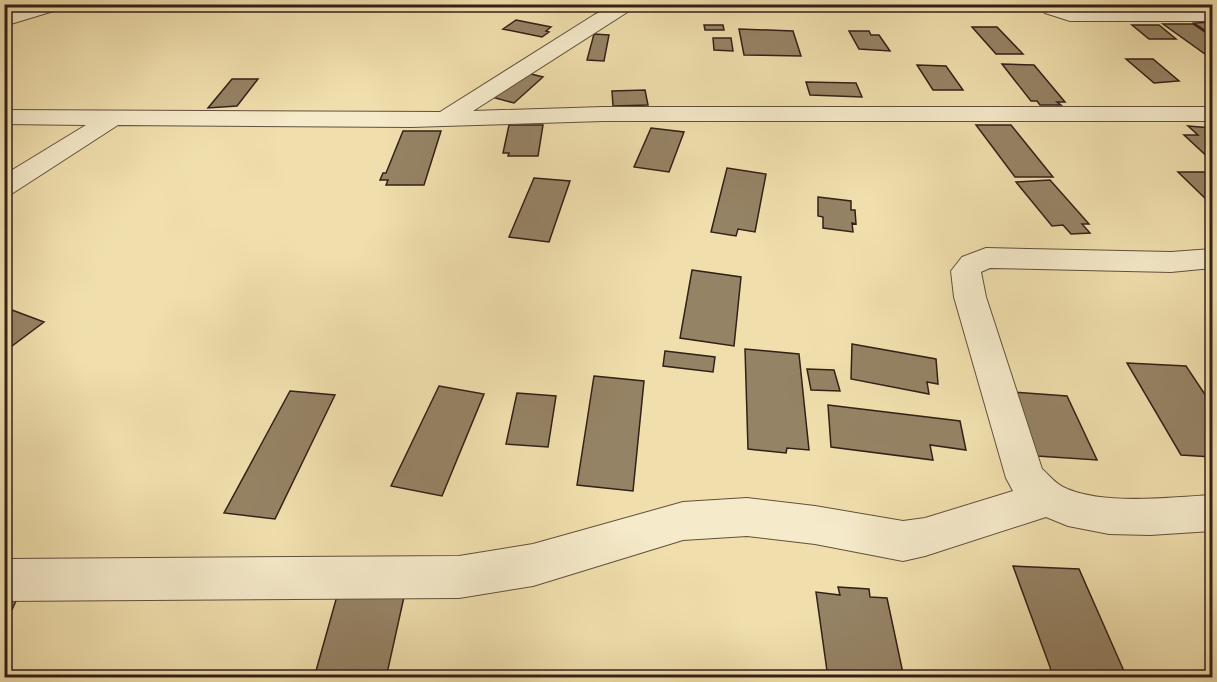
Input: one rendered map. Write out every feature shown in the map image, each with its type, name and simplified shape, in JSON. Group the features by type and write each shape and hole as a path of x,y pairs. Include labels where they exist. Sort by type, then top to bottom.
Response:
{"street":[{"path":"445,118 601,19 631,4"},
{"path":"1046,4 1051,9 1070,15 1212,16"},
{"path":"4,21 51,6"},
{"path":"4,117 111,119 445,118 603,114 1212,114"},
{"path":"4,187 111,119"},
{"path":"1212,258 1171,262 987,258 972,264 966,271 970,297 1026,478 1047,499 1083,512 1132,518 1212,513"},
{"path":"4,580 459,577 533,565 683,521 747,517 815,525 903,541 925,537 1047,499"}],"building":[{"path":"494,4 522,4 526,7 514,10 492,6"},
{"path":"886,4 915,4 916,9 886,6"},
{"path":"1136,4 1173,4 1180,10 1142,9"},
{"path":"516,20 551,27 546,31 549,32 542,37 503,29"},
{"path":"1212,22 1212,35 1194,23"},
{"path":"1163,24 1193,24 1212,37 1212,54 1205,54"},
{"path":"704,25 723,25 724,30 705,30"},
{"path":"1132,25 1159,25 1176,39 1149,39"},
{"path":"972,27 997,27 1023,54 996,54"},
{"path":"739,29 793,31 801,56 744,55"},
{"path":"849,31 869,31 871,35 879,35 890,51 859,49"},
{"path":"594,34 609,35 604,61 587,60"},
{"path":"713,38 731,38 733,51 714,50"},
{"path":"1126,59 1153,59 1179,81 1154,83"},
{"path":"1002,64 1034,65 1065,102 1057,102 1061,105 1040,105 1037,101 1031,101"},
{"path":"917,65 946,66 963,90 933,90"},
{"path":"519,71 543,77 514,103 488,96"},
{"path":"232,79 258,79 237,106 208,108"},
{"path":"806,82 856,83 862,97 810,95"},
{"path":"645,90 648,105 613,106 612,91"},
{"path":"509,125 543,125 538,156 508,156 509,153 503,153"},
{"path":"976,125 1011,125 1053,177 1015,177"},
{"path":"1188,126 1212,128 1212,161 1184,135 1198,135"},
{"path":"651,128 684,132 669,172 634,167"},
{"path":"403,131 441,131 424,185 386,185 388,180 380,180 383,173 386,173"},
{"path":"727,168 766,174 755,232 738,229 736,236 711,232"},
{"path":"1178,172 1209,172 1212,175 1212,205"},
{"path":"534,178 570,181 549,242 509,237"},
{"path":"1050,180 1089,224 1082,224 1090,233 1071,234 1063,225 1052,226 1016,182"},
{"path":"818,197 851,201 851,210 855,210 856,224 852,223 853,232 823,228 823,217 818,216"},
{"path":"692,270 741,277 734,346 680,338"},
{"path":"4,307 44,322 4,352"},
{"path":"852,344 936,359 938,384 927,382 929,394 851,379"},
{"path":"745,349 799,354 809,450 787,448 786,453 748,449"},
{"path":"665,351 715,357 713,372 663,366"},
{"path":"1127,363 1186,366 1212,405 1212,457 1181,455"},
{"path":"807,369 834,370 840,391 811,390"},
{"path":"594,376 644,381 633,491 577,485"},
{"path":"439,386 484,394 442,496 391,486"},
{"path":"290,391 335,395 275,519 224,513"},
{"path":"1012,392 1067,396 1097,460 1037,456"},
{"path":"517,393 556,396 548,447 506,444"},
{"path":"828,405 960,421 966,450 930,445 933,460 831,447"},
{"path":"1013,566 1079,569 1127,678 1054,678"},
{"path":"838,587 869,589 870,597 887,598 904,678 828,678 816,592 840,595"},
{"path":"337,596 404,597 386,678 314,678"},
{"path":"16,601 4,627 4,602"}]}
